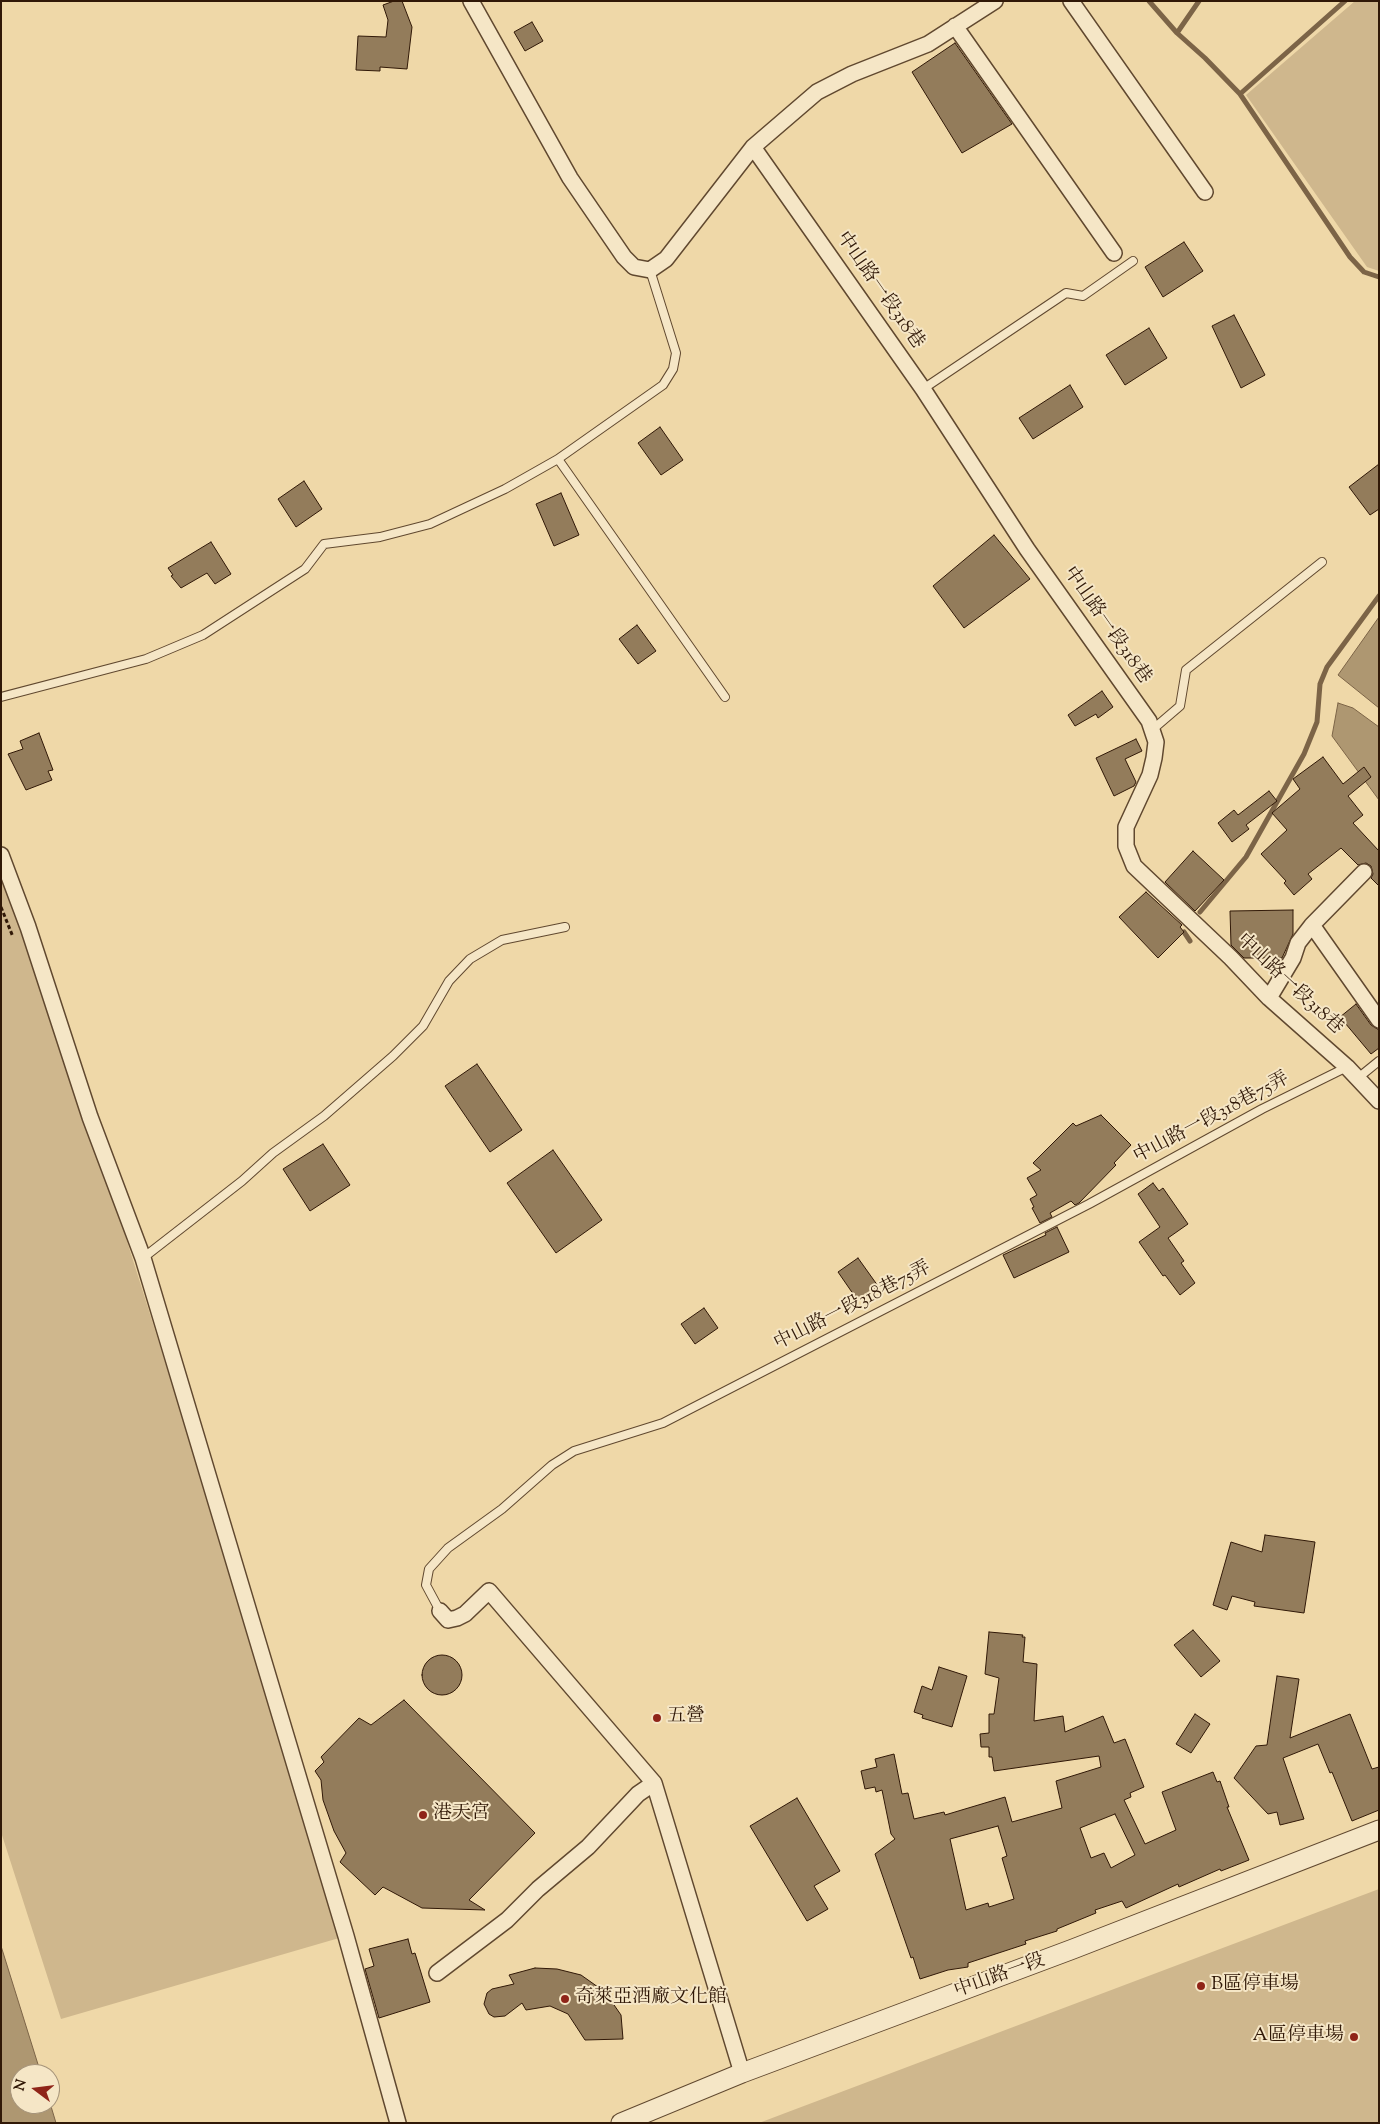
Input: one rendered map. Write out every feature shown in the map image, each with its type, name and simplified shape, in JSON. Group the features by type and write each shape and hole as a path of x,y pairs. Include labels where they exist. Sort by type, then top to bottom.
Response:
{"street":[{"path":"472,1 570,178 624,257 634,267 650,270 666,259 754,147 817,92 852,74 928,44 996,1"},
{"path":"1071,1 1204,192"},
{"path":"955,26 1114,254"},
{"name":"中山路一段318巷","path":"754,147 923,389 1027,549 1149,721 1156,742 1150,775 1126,827 1126,846 1134,866 1231,958 1269,998 1347,1067 1379,1101"},
{"path":"1,855 28,927 90,1117 143,1258 346,1936 398,2123"},
{"path":"1269,998 1293,958 1298,943 1312,925 1364,872"},
{"path":"1312,925 1379,1020"},
{"path":"440,1611 448,1620 457,1618 465,1614 489,1591 654,1783 742,2073"},
{"path":"437,1973 507,1920 538,1889 588,1847 638,1794 654,1783"},
{"name":"中山路一段","path":"621,2123 742,2073 1073,1949 1379,1830"}],"lane":[{"path":"923,389 1066,293 1083,296 1133,261"},
{"path":"1,697 146,660 204,635 304,568 324,544 380,536 430,524 505,489 558,459 663,386 673,369 676,353 650,270"},
{"path":"558,459 725,697"},
{"path":"1152,730 1180,706 1186,670 1322,562"},
{"path":"143,1258 242,1181 273,1153 324,1116 393,1056 423,1026 449,981 470,959 502,940 565,927"},
{"path":"1358,1078 1379,1061"},
{"name":"中山路一段318巷75弄","path":"440,1611 426,1585 428,1569 448,1548 502,1509 552,1465 574,1451 663,1424 1089,1204 1262,1109 1347,1067"}],"shaded area":[{"path":"1355,1 1379,1 1379,271 1367,267 1246,95"},
{"path":"1379,617 1379,708 1338,675"},
{"path":"1338,703 1353,708 1379,727 1379,800 1332,736"},
{"path":"1,862 28,927 346,1936 61,2019 1,1832"},
{"path":"1379,1889 1379,2123 759,2123 788,2112"},
{"path":"1,1946 38,2064 10,2064 10,2114 53,2114 56,2123 1,2123"}],"building":[{"path":"394,1 402,1 412,27 407,69 380,67 380,71 356,70 358,36 386,37 388,20 383,5"},
{"path":"532,22 543,41 525,51 514,32"},
{"path":"955,43 1012,124 962,153 912,72"},
{"path":"1184,242 1203,271 1163,297 1145,267"},
{"path":"1234,315 1265,375 1241,388 1212,326"},
{"path":"1149,328 1167,358 1125,385 1106,355"},
{"path":"1070,385 1083,407 1033,439 1019,418"},
{"path":"660,427 683,460 661,475 638,443"},
{"path":"1379,464 1379,509 1370,515 1349,487"},
{"path":"304,481 322,509 296,527 278,499"},
{"path":"561,493 579,535 554,546 536,504"},
{"path":"994,535 1030,579 964,628 933,586"},
{"path":"211,542 231,574 215,584 207,573 181,588 171,576 173,575 168,568"},
{"path":"637,625 656,651 638,664 619,639"},
{"path":"1102,691 1113,707 1098,718 1096,714 1075,726 1068,715"},
{"path":"39,733 53,770 48,771 52,780 26,790 8,754 23,749 20,741"},
{"path":"1136,739 1142,751 1125,759 1136,782 1134,786 1114,796 1096,758"},
{"path":"1323,757 1343,784 1364,767 1371,777 1348,796 1363,815 1353,823 1379,851 1379,886 1371,878 1373,874 1371,866 1366,863 1358,865 1341,848 1308,874 1312,879 1294,895 1284,883 1286,881 1261,854 1287,830 1272,813 1300,789 1293,779"},
{"path":"1269,791 1277,801 1246,825 1249,829 1232,842 1218,823 1234,810 1238,815"},
{"path":"1193,851 1224,880 1195,911 1165,882"},
{"path":"1146,892 1182,925 1180,927 1184,932 1158,958 1119,917"},
{"path":"1293,910 1293,934 1282,958 1244,958 1231,945 1230,911"},
{"path":"1356,1004 1371,1025 1379,1030 1379,1048 1371,1054 1340,1017"},
{"path":"477,1064 522,1130 490,1152 445,1086"},
{"path":"1101,1115 1131,1145 1114,1163 1116,1165 1079,1203 1075,1205 1071,1201 1050,1213 1052,1217 1040,1223 1032,1208 1034,1207 1030,1199 1037,1195 1027,1178 1041,1170 1033,1163 1073,1123 1076,1126"},
{"path":"323,1144 350,1185 310,1211 283,1169"},
{"path":"553,1150 602,1220 556,1253 507,1183"},
{"path":"1153,1183 1159,1191 1163,1188 1188,1224 1168,1238 1184,1261 1181,1263 1195,1283 1180,1295 1165,1275 1163,1276 1139,1242 1160,1227 1138,1194"},
{"path":"1057,1227 1069,1252 1014,1278 1003,1255 1046,1235 1045,1233"},
{"path":"858,1258 878,1286 858,1301 838,1272"},
{"path":"704,1308 718,1328 695,1344 681,1324"},
{"path":"1265,1535 1315,1542 1304,1613 1254,1606 1255,1602 1232,1596 1227,1610 1213,1605 1231,1542 1262,1552"},
{"path":"1193,1630 1220,1661 1201,1677 1174,1645"},
{"path":"989,1632 1023,1635 1022,1637 1025,1637 1023,1662 1037,1664 1034,1721 1063,1716 1065,1732 1103,1716 1114,1743 1125,1739 1144,1787 1130,1793 1131,1797 1124,1800 1145,1844 1176,1830 1162,1792 1213,1772 1217,1782 1220,1781 1229,1807 1227,1807 1249,1860 1221,1871 1220,1869 1179,1887 1178,1884 1126,1908 1122,1901 1095,1910 1096,1913 1057,1929 1057,1931 1025,1941 1026,1944 968,1963 968,1967 948,1970 920,1979 875,1854 895,1839 891,1834 882,1790 876,1792 875,1787 865,1789 861,1771 877,1767 875,1759 894,1754 902,1794 908,1793 914,1819 944,1812 945,1815 1005,1797 1012,1822 1062,1808 1056,1781 1101,1767 1099,1756 994,1771 992,1757 989,1757 989,1747 981,1747 980,1734 989,1733 989,1714 994,1714 999,1678 985,1674","holes":["1115,1814 1135,1855 1111,1868 1104,1853 1091,1858 1080,1828","998,1826 1007,1856 1002,1858 1014,1899 989,1907 988,1903 966,1910 950,1839"]},
{"path":"442,1655 456,1661 462,1675 456,1689 442,1695 428,1689 422,1675 428,1661"},
{"path":"939,1667 967,1676 952,1727 922,1718 923,1715 914,1712 922,1686 932,1690"},
{"path":"1277,1676 1299,1679 1290,1738 1350,1714 1372,1769 1379,1767 1379,1810 1352,1821 1318,1744 1283,1758 1304,1819 1280,1825 1277,1812 1268,1814 1234,1778 1256,1746 1267,1745"},
{"name":"港天宮","path":"404,1700 535,1833 469,1900 485,1910 422,1908 383,1887 375,1895 340,1862 346,1853 334,1831 323,1800 321,1780 315,1771 324,1762 321,1757 359,1718 371,1725"},
{"path":"1195,1714 1210,1724 1191,1753 1176,1744"},
{"path":"797,1798 840,1871 814,1886 828,1909 807,1921 750,1826"},
{"path":"408,1939 412,1954 415,1953 430,2002 379,2018 365,1969 374,1966 369,1949"},
{"name":"奇萊亞酒廠文化館","path":"535,1968 557,1969 581,1975 605,1992 621,2015 623,2039 585,2040 568,2014 550,2006 526,2010 522,2003 505,2016 494,2017 489,2014 484,2004 487,1993 492,1989 514,1984 509,1975"}],"waterway":[{"path":"1149,1 1177,33 1205,58 1240,94 1350,257 1364,272 1379,277"},
{"path":"1177,33 1199,1"},
{"path":"1240,94 1345,1"},
{"path":"1200,912 1246,857 1304,754 1317,722 1320,684 1327,667 1379,596"},
{"path":"1184,932 1190,941"}],"place":[{"name":"五營","path":"657,1718"},
{"name":"港天宮","path":"423,1815"},
{"name":"B區停車場","path":"1201,1986"},
{"name":"奇萊亞酒廠文化館","path":"565,1999"},
{"name":"A區停車場","path":"1354,2037"}]}
